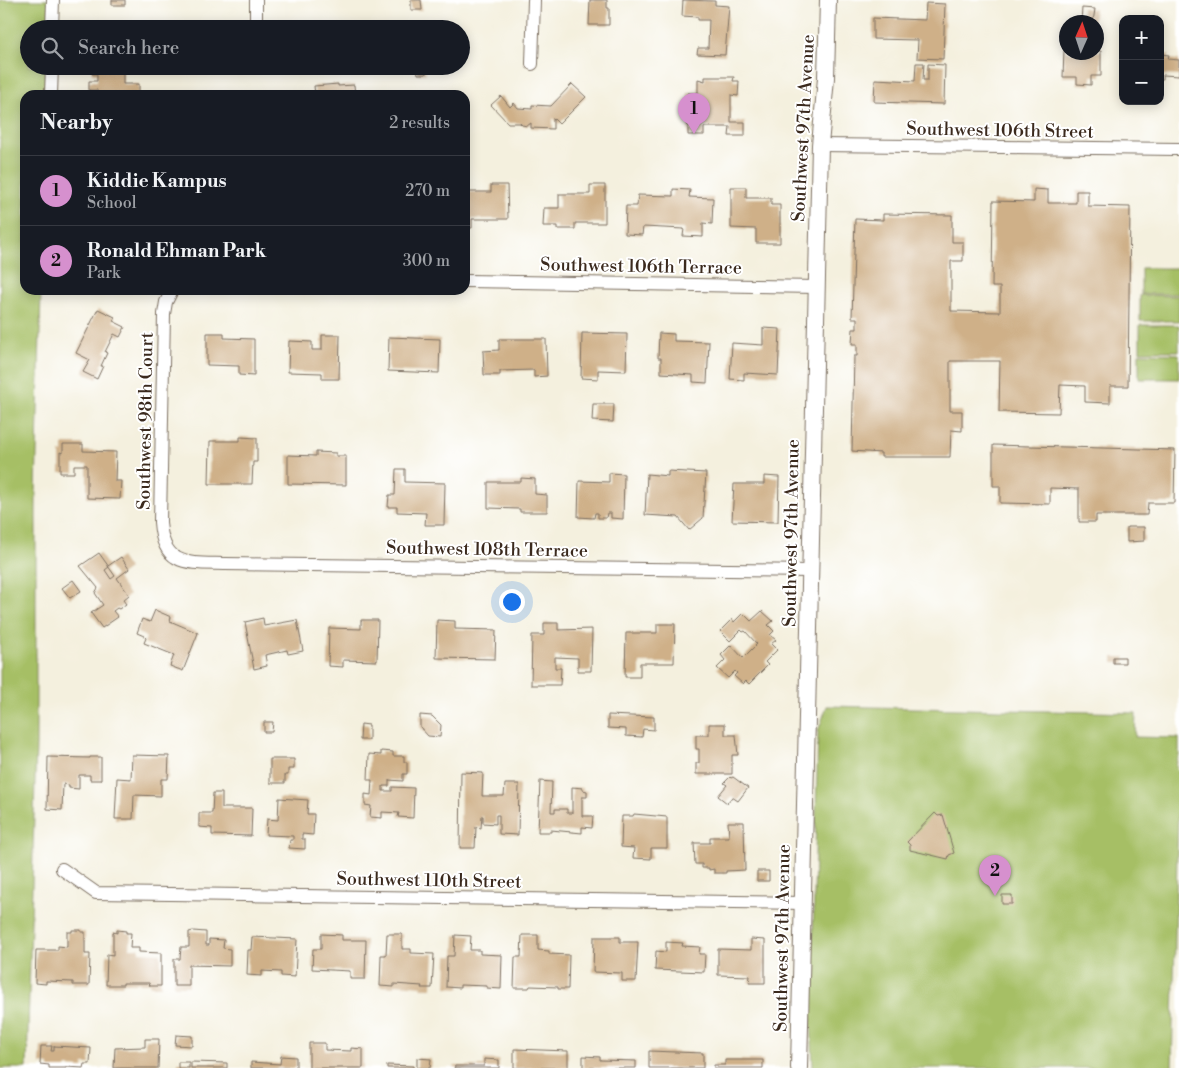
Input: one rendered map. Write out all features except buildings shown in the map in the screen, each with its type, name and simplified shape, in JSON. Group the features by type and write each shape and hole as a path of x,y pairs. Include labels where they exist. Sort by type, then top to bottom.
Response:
{"street":[{"path":"52,20 53,0"},
{"path":"256,0 256,20"},
{"path":"532,64 534,0"},
{"name":"Southwest 97th Avenue","path":"799,1068 820,145 826,78 828,0"},
{"path":"51,90 52,75"},
{"name":"Southwest 106th Street","path":"820,145 1179,149"},
{"name":"Southwest 106th Terrace","path":"470,281 817,287"},
{"name":"Southwest 98th Court","path":"167,550 163,541 160,522 164,314 169,295"},
{"name":"Southwest 108th Terrace","path":"167,550 179,559 197,563 810,571"},
{"name":"Southwest 110th Street","path":"62,869 96,893 803,903"}],"green space":[{"path":"0,0 50,0 49,20 20,20 20,75 48,75 47,90 20,90 20,295 41,295 36,494 36,744 27,1068 0,1068"},
{"path":"1141,268 1179,268 1179,294 1141,294"},
{"path":"1140,295 1179,296 1179,321 1140,321"},
{"path":"1140,325 1179,325 1179,351 1140,351"},
{"path":"1139,353 1179,354 1179,379 1139,379"},
{"path":"827,706 1136,713 1135,737 1179,738 1179,756 1176,768 1179,771 1172,1068 813,1068 811,1020 818,731"}],"place":[{"name":"Kiddie Kampus","path":"694,134"},
{"name":"Ronald Ehman Park","path":"995,896"}]}
